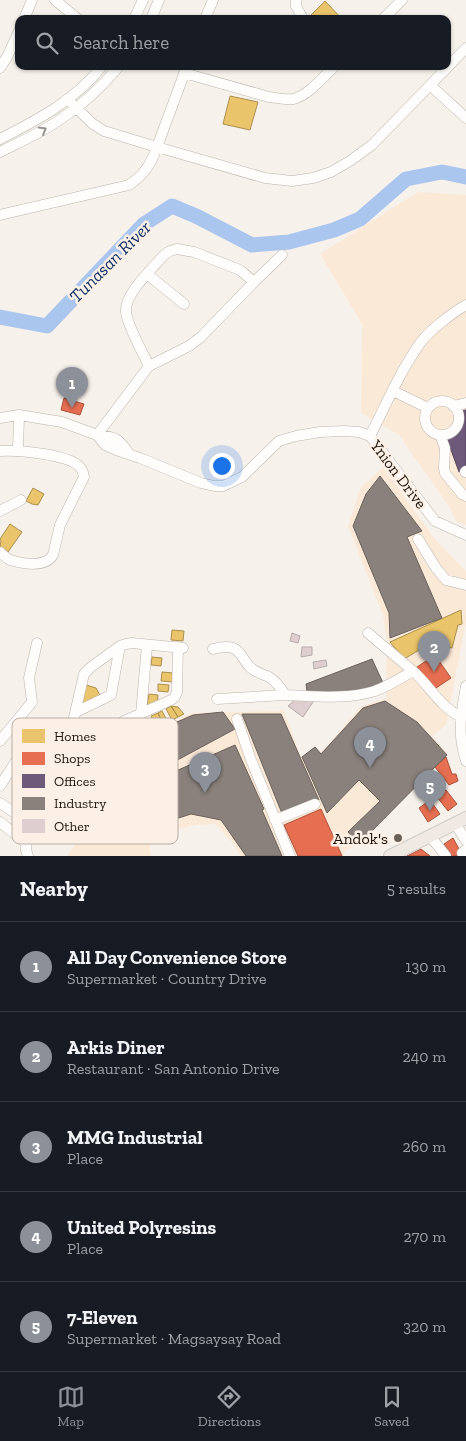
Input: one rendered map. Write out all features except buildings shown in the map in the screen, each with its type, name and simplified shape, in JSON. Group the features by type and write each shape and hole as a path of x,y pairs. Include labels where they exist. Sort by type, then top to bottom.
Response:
{"main road":[{"path":"390,856 460,821"}],"street":[{"path":"26,15 32,0"},
{"path":"55,0 73,15"},
{"path":"136,15 143,0"},
{"path":"153,15 159,0"},
{"path":"206,15 212,0"},
{"path":"296,0 296,6 301,15"},
{"path":"387,15 402,0"},
{"path":"0,68 15,40"},
{"path":"451,63 466,48"},
{"path":"0,139 36,121 67,99 99,70"},
{"path":"0,152 41,132 76,108 108,80 116,70"},
{"path":"0,215 129,185 138,179 151,162 185,70 269,97 293,99 306,92 331,70"},
{"path":"67,99 93,124 104,131 265,178 292,181 313,178 331,172 350,162 372,145 445,70"},
{"path":"430,85 466,118"},
{"path":"149,366 127,318 126,305 147,274 170,250 194,252 245,273 254,282"},
{"path":"97,435 149,366 189,346 200,337 282,255"},
{"path":"147,274 184,304"},
{"path":"370,436 402,372 422,341 444,320 466,305"},
{"path":"393,392 428,408"},
{"path":"440,401 447,402 453,406 458,414 458,424 455,429 450,434 440,436 432,432 426,425 424,416 428,408 433,403 440,401"},
{"path":"453,406 466,404"},
{"path":"18,450 19,415"},
{"path":"0,418 19,415 62,422 97,435 115,438 121,442 129,454"},
{"name":"Ynion Drive","path":"97,435 110,448 201,484 223,486 242,477 279,441 320,432 359,432 370,436 435,521 466,535"},
{"path":"440,436 445,448 445,473 462,494 466,496"},
{"path":"0,451 18,450 46,454 79,465 83,473 83,481 60,525 51,559 42,563 26,563 8,559 0,552"},
{"path":"0,511 21,500"},
{"path":"418,539 446,580 466,585"},
{"path":"368,633 413,671 450,712 460,717"},
{"path":"19,718 32,702 29,678 37,643"},
{"path":"74,718 83,679 87,670 120,646 132,643 182,648 175,697 131,718"},
{"path":"141,714 147,645"},
{"path":"76,712 111,695 120,646"},
{"path":"213,649 222,647 234,648 239,652 247,665 271,678 285,695"},
{"path":"217,699 285,695 340,697 359,695 376,691 413,671"},
{"path":"466,686 460,717 463,732 462,750 466,761"},
{"path":"237,719 250,757 290,856"},
{"path":"0,741 12,726"},
{"path":"0,786 12,767"},
{"path":"0,803 12,811"},
{"path":"275,820 315,804"},
{"path":"460,821 466,841"},
{"path":"0,822 12,832"},
{"path":"430,836 446,856"}],"shaded area":[{"path":"418,192 466,195 466,525 456,522 450,508 399,435 361,413 362,324 320,254"},
{"path":"383,467 434,538 466,571 466,622 446,725 432,736 448,754 359,844 346,850 344,856 241,856 232,842 215,824 178,829 178,719 192,713 284,711 301,757 315,747 321,752 362,706 386,699 387,643 383,615 348,526 361,487"},
{"path":"75,844 149,844 151,856 67,856"}],"waterway":[{"name":"Tunasan River","path":"0,317 47,326 144,224 172,206 196,216 252,245 289,242 334,230 360,219 406,179 442,172 466,177"}],"place":[{"name":"All Day Convenience Store","path":"72,408"},
{"name":"Arkis Diner","path":"434,672"},
{"name":"United Polyresins","path":"370,768"},
{"name":"MMG Industrial","path":"205,793"},
{"name":"7-Eleven","path":"430,811"},
{"name":"Andok's","path":"398,838"}]}
